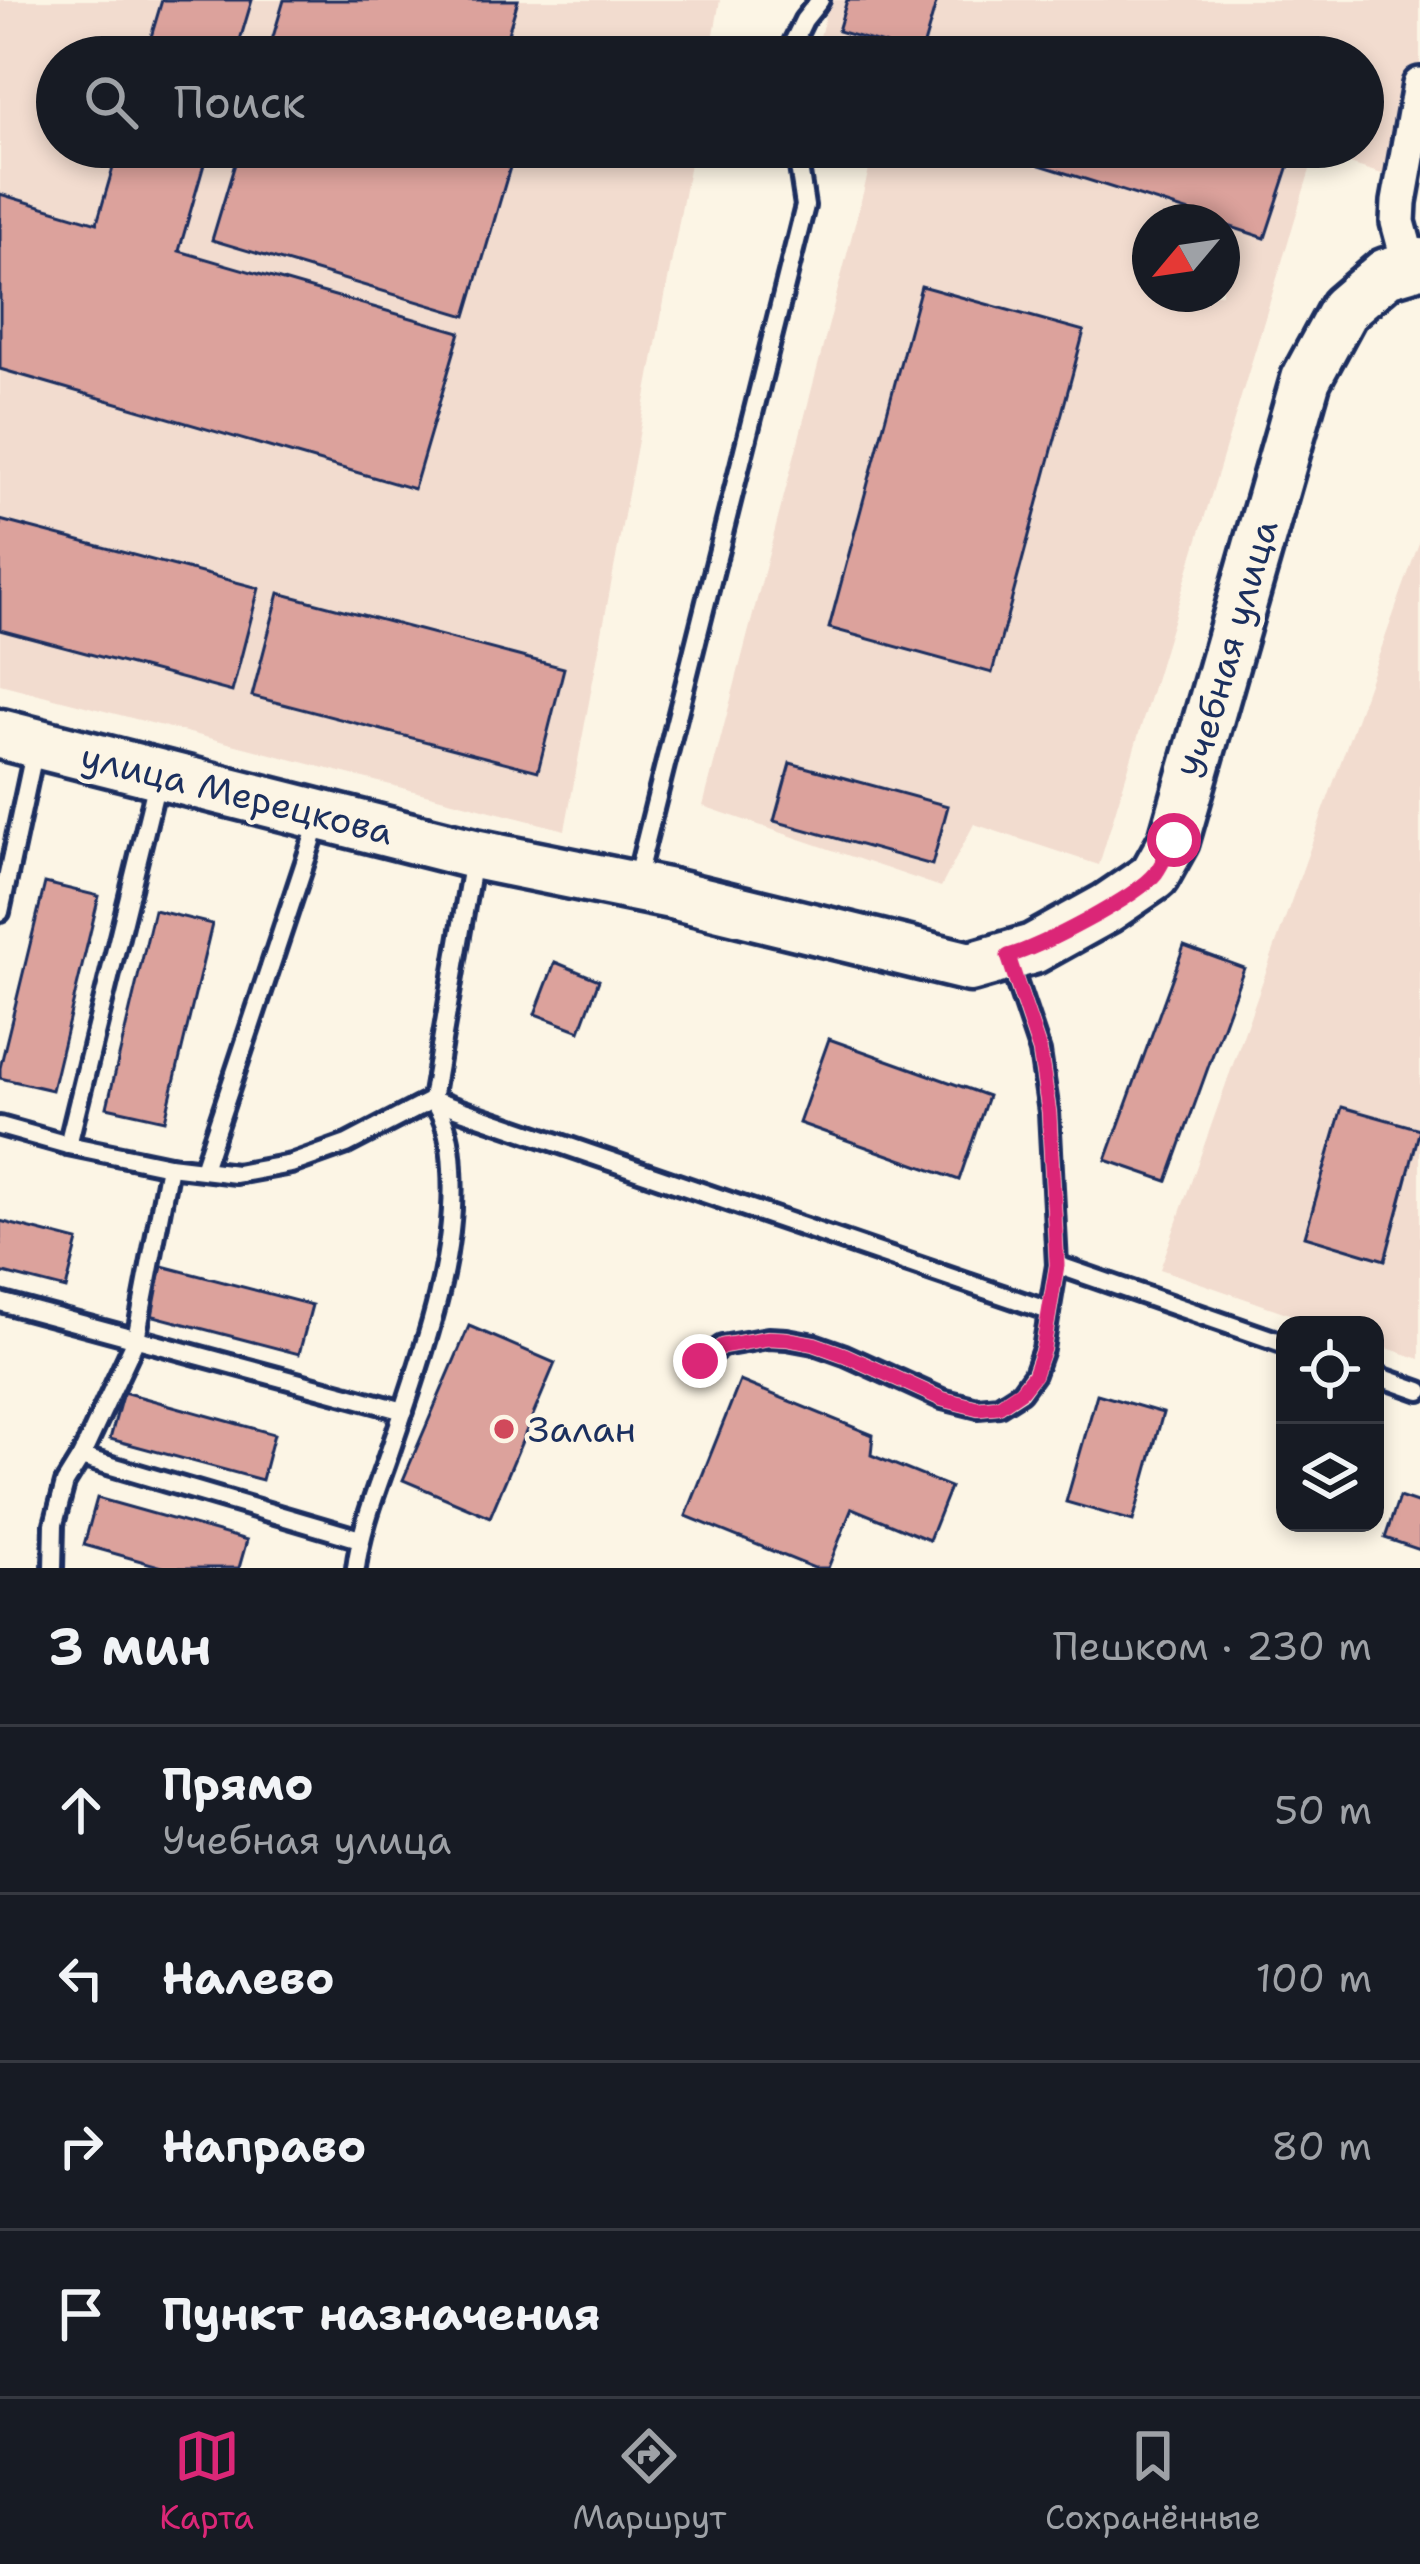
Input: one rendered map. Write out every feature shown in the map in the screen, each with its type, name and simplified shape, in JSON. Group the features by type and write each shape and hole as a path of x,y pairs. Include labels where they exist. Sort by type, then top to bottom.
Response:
{"street":[{"path":"1415,264 1398,222 1420,85"},
{"name":"Учебная улица","path":"474,854 635,886 970,967 1033,950 1107,908 1154,876 1174,840 1306,379 1344,308 1386,272 1415,264"},
{"name":"улица Мерецкова","path":"18,739 474,854"}],"lane":[{"path":"796,36 820,0"},
{"path":"635,886 805,206 799,168"},
{"path":"0,912 18,739"},
{"path":"68,1144 159,774"},
{"path":"203,1169 321,815"},
{"path":"356,1568 360,1539 445,1271 454,1203 451,1149 442,1113 432,1100 474,854"},
{"path":"700,1361 722,1346 787,1339 814,1344 942,1399 978,1408 999,1406 1034,1375 1057,1265 1049,1112 1040,1052 1008,956"},
{"path":"0,1126 169,1166 236,1174 291,1164 347,1144 432,1100 1049,1311"},
{"path":"52,1568 54,1524 65,1483 136,1339 169,1166"},
{"path":"1057,1265 1276,1341"},
{"path":"0,1302 404,1411"},
{"path":"1384,1378 1420,1391"},
{"path":"81,1457 360,1539"}],"shaded area":[{"path":"0,0 720,0 714,36 36,36 36,168 689,168 565,830 0,684"},
{"path":"829,0 1420,0 1420,186 1363,168 1384,168 1384,36 820,36"},
{"path":"870,168 1310,168 1099,865 974,824 941,887 703,806"},
{"path":"1420,540 1420,1359 1384,1347 1384,1316 1295,1316 1160,1269"}],"building":[{"path":"162,0 252,0 241,36 151,36"},
{"path":"284,0 518,0 507,36 273,36"},
{"path":"847,0 937,0 927,36 855,36 838,31"},
{"path":"113,168 203,168 179,251 460,332 414,489 0,369 0,194 97,223"},
{"path":"234,168 510,168 466,316 212,240"},
{"path":"1050,168 1288,168 1265,238 1240,230 1240,204 1165,204"},
{"path":"921,286 1084,331 992,673 829,628"},
{"path":"0,520 259,588 232,692 0,630"},
{"path":"279,593 564,668 538,771 252,696"},
{"path":"790,763 948,806 932,865 774,821"},
{"path":"45,883 99,896 52,1090 0,1078"},
{"path":"154,910 212,924 165,1120 107,1107"},
{"path":"1184,946 1244,968 1167,1181 1106,1160"},
{"path":"555,962 599,980 580,1031 535,1014"},
{"path":"829,1039 988,1096 959,1180 799,1123"},
{"path":"1342,1107 1420,1129 1385,1260 1305,1236"},
{"path":"0,1221 78,1241 66,1289 0,1272"},
{"path":"162,1266 312,1305 299,1354 150,1315"},
{"path":"469,1326 555,1363 490,1517 403,1480"},
{"path":"740,1381 873,1435 871,1455 950,1487 929,1540 852,1508 828,1568 814,1568 686,1516"},
{"path":"123,1392 274,1434 262,1480 110,1439"},
{"path":"1097,1394 1163,1413 1133,1521 1066,1502"},
{"path":"1399,1497 1420,1504 1420,1550 1385,1538"},
{"path":"97,1498 247,1540 239,1568 166,1568 84,1545"}],"place":[{"name":"Залан","path":"504,1429"}],"route":[{"path":"700,1361 722,1346 787,1339 845,1355 942,1399 978,1408 999,1406 1021,1391 1034,1375 1043,1349 1057,1265 1049,1112 1040,1052 1008,956 1033,950 1154,876 1174,840"}]}
